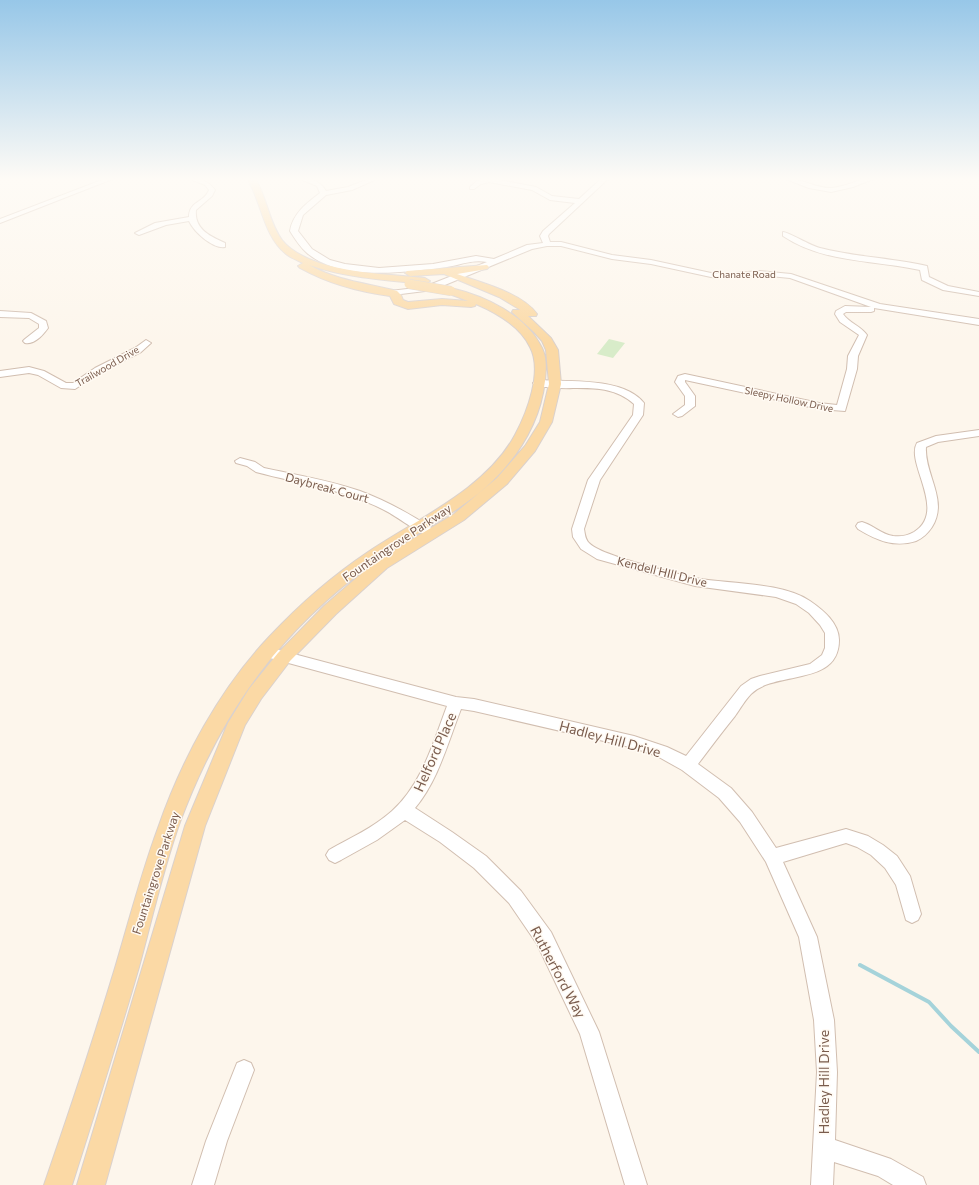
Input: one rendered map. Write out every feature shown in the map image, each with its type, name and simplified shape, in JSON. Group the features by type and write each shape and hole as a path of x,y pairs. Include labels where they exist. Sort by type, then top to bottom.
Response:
{"main road":[{"name":"Fountaingrove Parkway","path":"58,1185 103,1046 169,824 217,719 237,689 275,654 330,610 382,564 475,489 503,460 515,445 534,408 540,362 538,349 516,323 487,304 456,285 409,284 351,278 314,270 283,256 272,248 263,233"},
{"name":"Fountaingrove Parkway","path":"274,233 280,244 292,254 307,261 338,270 456,285 499,301 514,309 547,340 552,350 555,384 546,422 530,448 518,465 481,499 426,530"},
{"path":"303,266 314,272 368,289 393,293 396,295 398,302 404,305 416,306 442,302 471,304 498,313 516,323"},
{"path":"338,270 361,273 444,272 484,267"},
{"path":"444,272 456,285"},
{"name":"Fountaingrove Parkway","path":"91,1185 195,826 237,723 255,694 275,654"}],"street":[{"path":"202,233 222,245"},
{"path":"295,233 304,246 311,252 330,262 356,268 391,270 451,264 475,258 495,262"},
{"path":"547,233 544,236 547,244"},
{"path":"786,234 795,242 820,250 924,268 925,278 937,285 979,294"},
{"name":"Chanate Road","path":"393,293 456,285 484,267 495,262 530,247 547,244 566,245 612,257 711,275 723,276 760,273 791,276 812,282 851,298 878,306 979,322"},
{"name":"Sleepy Hollow Drive","path":"678,414 690,406 690,396 680,382 681,378 685,377 819,406 841,409 854,356 863,335 843,320 839,314 840,311 845,309 870,309 878,306"},
{"path":"0,314 30,316 43,324 44,328 28,341"},
{"name":"Trailwood Drive","path":"0,374 29,370 41,373 64,386 74,386 98,370 138,350 146,343"},
{"name":"Kendell HIll Drive","path":"538,383 601,385 618,389 634,398 638,403 638,414 594,480 578,529 579,537 585,546 601,556 695,582 776,593 801,601 819,616 832,632 832,648 828,658 814,668 765,680 746,690 688,765"},
{"path":"862,526 884,538 900,540 909,539 919,534 931,521 932,507 931,488 923,470 920,456 921,445 936,439 979,433"},
{"name":"Daybreak Court","path":"240,461 251,464 260,470 366,497 397,512 426,530"},
{"name":"Hadley Hill Drive","path":"275,654 456,703 474,705 634,742 662,752 688,765 725,793 746,817 772,857 808,937 824,1020 827,1072 822,1185"},
{"name":"Helford Place","path":"335,855 378,832 404,810 420,790 456,703"},
{"name":"Rutherford Way","path":"404,810 446,837 480,862 515,897 544,938 590,1032 636,1185"},
{"path":"772,857 846,836 862,841 877,850 891,862 904,882 912,914"},
{"path":"202,1185 225,1116 244,1070"},
{"path":"824,1147 883,1167 915,1185"}],"green space":[{"path":"609,339 625,343 613,358 597,354"}],"waterway":[{"path":"860,965 929,1002 951,1026 979,1052"}]}
